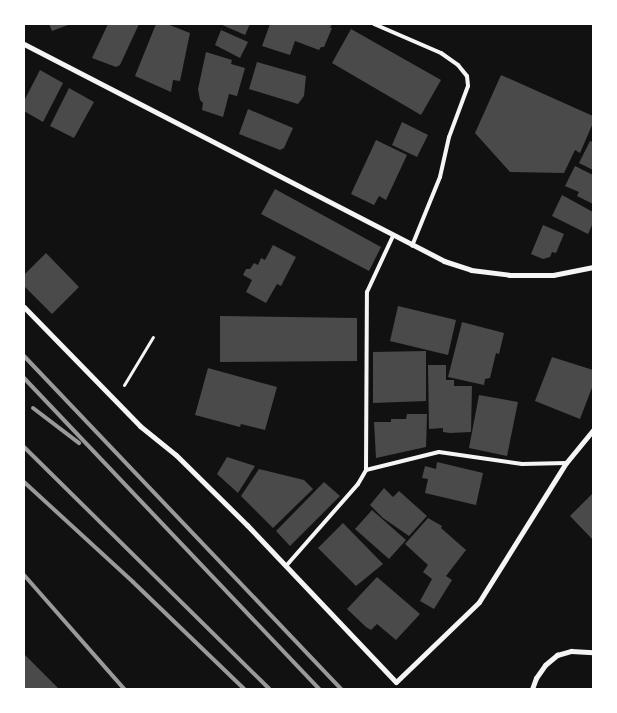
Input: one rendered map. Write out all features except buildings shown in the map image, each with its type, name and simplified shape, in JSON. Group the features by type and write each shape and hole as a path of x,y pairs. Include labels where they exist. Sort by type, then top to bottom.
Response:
{"street":[{"path":"24,44 412,246 471,270 509,275 553,275 593,267"},
{"path":"24,308 140,426 176,455 201,479 396,682 479,602 566,463 593,430"},
{"path":"532,689 536,678 545,665 558,655 572,651 593,652"}],"lane":[{"path":"374,24 441,53 458,65 467,76 468,86 449,137 440,177 412,246"},
{"path":"286,566 358,484 366,470 367,292 393,236"},
{"path":"366,470 439,452 522,464 566,463"}],"path":[{"path":"114,400 154,336"}],"railway":[{"path":"24,356 341,689"},
{"path":"24,378 319,689"},
{"path":"33,408 79,443"},
{"path":"24,447 269,689"},
{"path":"24,482 133,582 244,689"},
{"path":"24,575 124,689"}]}
